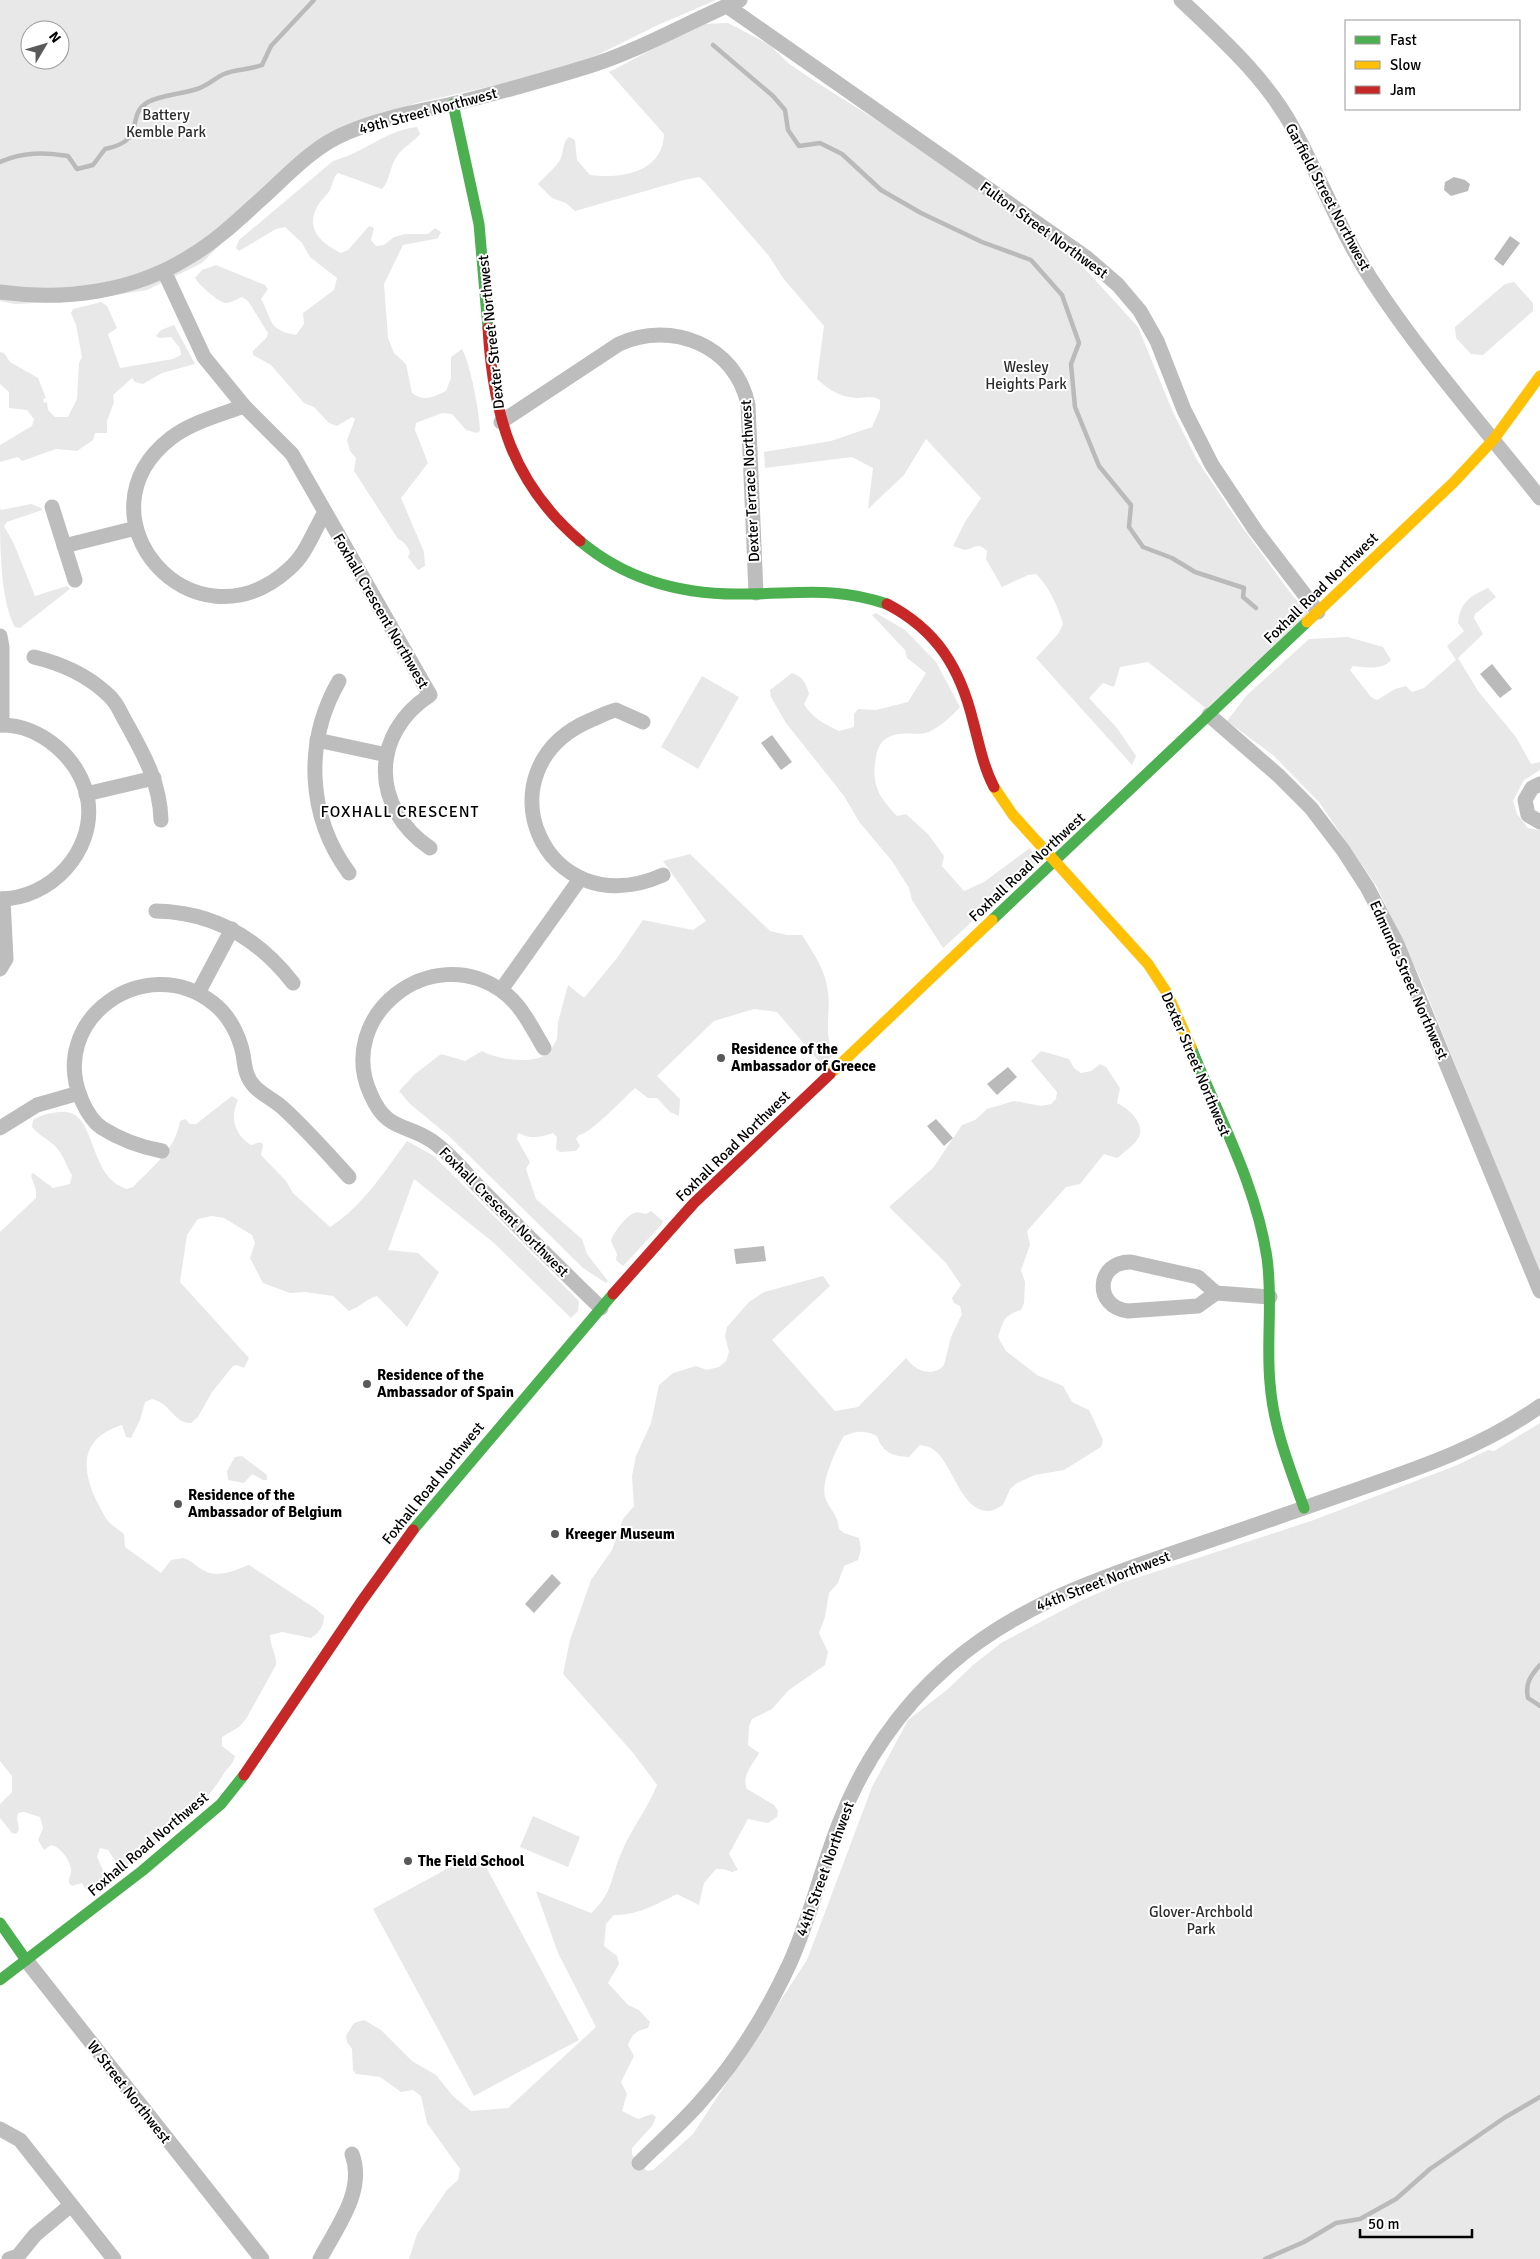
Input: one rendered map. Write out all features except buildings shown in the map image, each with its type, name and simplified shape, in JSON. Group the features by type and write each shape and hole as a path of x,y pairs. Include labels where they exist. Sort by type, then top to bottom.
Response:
{"main road":[{"name":"Dexter Street Northwest","path":"453,104 470,171 481,237 495,397 500,422 516,463 534,494 562,526 591,551 629,574 656,584 706,594 831,590 857,594 888,605 922,628 947,654 958,672 971,705 987,769 1000,799 1054,861 1133,946 1148,964 1168,995 1255,1208 1265,1245 1270,1297 1268,1355 1272,1400 1280,1440 1304,1508"},
{"name":"Foxhall Road Northwest","path":"0,1980 142,1871 221,1804 251,1766 412,1530 601,1308 712,1185 1459,477 1494,439 1540,376"},
{"name":"W Street Northwest","path":"0,1922 26,1960"}],"street":[{"name":"Garfield Street Northwest","path":"1181,0 1235,52 1275,100 1292,127 1345,234 1371,279 1403,325 1540,498"},
{"name":"49th Street Northwest","path":"0,292 40,296 82,293 124,285 164,271 207,246 306,158 334,139 380,121 453,104 586,67 629,51 733,3"},
{"name":"Fulton Street Northwest","path":"733,3 1087,258 1114,281 1136,306 1151,329 1188,416 1222,481 1262,539 1318,612"},
{"name":"Foxhall Crescent Northwest","path":"164,271 204,356 244,406 292,454 430,695 412,707 402,720 386,754 385,776 395,810 410,831 430,848"},
{"name":"Dexter Terrace Northwest","path":"500,422 630,339 650,334 672,334 690,338 708,347 733,370 745,393 748,405 756,593"},
{"name":"Foxhall Crescent Northwest","path":"244,406 182,431 156,452 144,470 136,490 134,509 136,528 149,558 166,577 196,593 230,597 264,587 288,570 306,550 325,512"},
{"path":"52,507 75,580"},
{"path":"64,546 136,528"},
{"path":"0,636 2,646 1,725 22,729 51,742 68,758 86,794 88,812 84,835 73,860 65,871 37,891 16,898 2,899 6,959 0,969"},
{"path":"34,656 83,676 114,701 141,747 154,778 161,820"},
{"path":"339,681 325,710 317,740 315,772 321,821 331,846 349,873"},
{"path":"643,722 621,711 607,713 567,733 554,743 541,764 532,796 536,828 546,849 555,860 568,872 580,879 601,885 620,887 641,884 663,875"},
{"name":"Edmunds Street Northwest","path":"1209,714 1279,776 1311,808 1344,850 1367,887 1397,944 1540,1291"},
{"path":"317,740 386,754"},
{"path":"86,794 154,778"},
{"path":"1540,784 1532,788 1525,800 1528,815 1540,822"},
{"path":"501,990 580,879"},
{"path":"156,911 193,914 232,929 266,952 293,982"},
{"path":"198,993 232,929"},
{"name":"Foxhall Crescent Northwest","path":"544,1048 519,1007 501,990 472,976 451,974 420,979 398,992 380,1010 368,1036 364,1065 368,1089 385,1117 398,1127 436,1144 601,1308"},
{"path":"162,1151 134,1144 102,1128 88,1112 79,1093 74,1068 78,1045 91,1018 105,1003 123,992 150,984 176,986 198,993 220,1009 231,1024 240,1042 248,1078 255,1087 286,1111 349,1177"},
{"path":"0,1128 37,1105 79,1093"},
{"path":"1216,1293 1198,1306 1128,1311 1117,1308 1108,1301 1103,1291 1103,1281 1107,1272 1114,1266 1122,1262 1131,1262 1198,1277 1216,1293 1270,1297"},
{"name":"44th Street Northwest","path":"639,2163 701,2101 731,2063 758,2023 775,1993 798,1944 837,1828 852,1793 889,1729 936,1676 994,1631 1052,1597 1116,1572 1304,1508 1457,1452 1505,1428 1540,1406"},
{"name":"W Street Northwest","path":"26,1960 262,2259"},
{"path":"0,2130 20,2140 114,2259"},
{"path":"320,2259 354,2194 357,2174 352,2154"},
{"path":"14,2258 35,2235 71,2205"}],"green space":[{"name":"Battery Kemble Park","path":"0,0 716,0 658,25 569,69 416,103 327,137 202,263 147,290 79,301 15,304 0,301"},
{"name":"Wesley Heights Park","path":"728,23 770,45 788,63 930,154 1075,258 1138,327 1172,410 1197,460 1240,524 1292,595 1314,619 1208,710 1148,662 1120,667 1114,687 1103,683 1089,698 1117,728 1136,756 1132,765 1036,658 1058,634 1063,624 1053,597 1041,579 1036,574 1028,575 1002,587 986,559 987,551 984,548 977,546 965,550 953,546 965,522 981,498 926,439 904,475 868,509 873,468 852,457 765,468 764,452 831,441 872,427 880,409 880,400 871,397 857,398 840,394 830,390 817,379 824,326 783,278 769,256 704,181 699,177 684,180 575,211 566,203 552,198 538,184 560,160 565,142 569,137 575,140 577,160 590,175 614,176 626,174 638,171 648,165 662,147 664,134 609,72 701,24"},
{"path":"417,127 420,134 397,156 382,189 338,173 330,190 317,206 313,217 313,224 318,236 341,253 348,250 369,226 374,228 371,240 376,246 384,245 394,237 405,234 428,234 435,228 441,232 438,238 403,245 384,284 388,338 394,353 406,364 412,393 425,398 433,397 446,391 451,378 451,357 462,349 471,376 480,423 480,431 477,433 466,430 452,414 442,413 416,423 415,430 428,463 401,498 424,552 425,566 418,570 408,557 410,552 402,541 398,539 354,471 356,458 350,451 347,440 355,419 352,417 337,426 329,423 314,407 304,403 271,365 253,355 253,351 267,337 268,333 248,301 242,297 230,302 223,302 209,293 195,278 202,270 216,265 265,285 268,289 261,299 272,323 280,330 296,335 304,324 303,313 334,290 337,278 310,257 302,243 285,227 276,229 239,251 236,248 239,240 333,161 355,153 395,132"},
{"path":"1514,282 1533,303 1533,311 1483,355 1471,354 1456,338 1455,327 1505,284"},
{"path":"101,302 107,306 117,328 108,334 120,368 173,359 181,355 180,348 171,337 159,338 156,336 161,330 174,325 195,364 162,373 143,384 135,382 132,378 113,395 114,402 107,421 107,433 95,433 93,440 77,451 56,449 22,461 18,457 0,462 0,445 32,426 34,419 27,410 9,408 9,392 0,384 0,352 4,353 10,362 38,378 46,398 43,399 44,403 47,402 48,410 55,417 68,417 77,399 79,363 82,357 76,325 71,313 73,309"},
{"path":"31,504 42,510 7,522 4,526 14,544 35,596 67,586 70,589 20,628 15,627 6,602 1,554 0,508 1,510"},
{"path":"1488,588 1496,597 1475,614 1474,618 1483,634 1458,658 1478,691 1516,737 1531,764 1540,762 1540,770 1524,780 1513,801 1517,814 1528,828 1540,830 1540,1275 1421,980 1377,887 1319,802 1274,756 1227,721 1247,695 1309,639 1348,637 1383,647 1391,660 1383,666 1373,668 1353,666 1350,670 1371,697 1377,700 1395,689 1406,686 1412,692 1424,688 1456,660 1447,646 1464,631 1458,623 1461,610 1471,597"},
{"path":"876,613 905,630 936,662 960,707 946,721 929,732 896,735 888,737 883,742 877,754 874,775 881,796 897,816 906,814 928,834 944,856 942,866 964,891 984,882 1030,848 1039,861 943,948 912,900 909,888 892,861 860,823 844,796 786,723 771,697 770,690 792,673 799,676 804,681 809,694 804,704 807,709 819,720 839,731 854,727 854,714 858,709 876,710 908,702 926,673 907,658 905,650 872,615"},
{"path":"702,676 739,697 698,769 661,747"},
{"path":"690,854 770,931 787,935 802,935 818,962 827,984 829,1039 834,1054 823,1066 777,1012 754,1009 714,1021 657,1076 680,1099 679,1116 670,1112 657,1098 648,1098 635,1088 591,1129 579,1135 576,1139 580,1146 576,1151 560,1152 556,1149 557,1137 553,1133 535,1137 518,1133 517,1139 530,1162 526,1169 536,1199 582,1239 587,1254 608,1281 606,1283 583,1268 449,1136 410,1104 399,1091 415,1074 441,1054 465,1061 482,1051 497,1057 516,1060 534,1059 549,1053 557,1039 558,1022 568,985 584,998 617,958 643,920 693,930 706,921 663,861"},
{"name":"Glover-Archbold Park","path":"1041,1051 1069,1059 1074,1068 1081,1073 1091,1071 1100,1064 1106,1067 1120,1088 1117,1103 1132,1113 1139,1123 1140,1129 1137,1140 1131,1146 1117,1158 1104,1154 1080,1184 1066,1187 1027,1231 1030,1245 1021,1270 1025,1282 1024,1303 1021,1310 1005,1319 998,1337 1006,1351 1037,1375 1063,1386 1072,1402 1089,1410 1103,1440 1101,1447 1064,1470 1035,1475 1017,1483 1010,1489 1003,1505 989,1511 979,1509 971,1504 964,1496 941,1457 931,1448 920,1445 909,1457 903,1457 885,1450 877,1436 872,1434 860,1432 844,1436 833,1457 824,1491 825,1497 837,1519 839,1529 844,1533 859,1538 861,1549 858,1560 844,1566 838,1583 829,1593 825,1617 819,1633 828,1652 825,1665 789,1690 772,1709 752,1719 749,1726 748,1745 759,1753 747,1775 747,1789 774,1805 778,1811 777,1817 768,1823 748,1819 729,1854 738,1870 732,1872 716,1869 704,1883 699,1905 677,1894 630,1914 614,1915 606,1924 604,1946 617,1956 619,1964 608,1983 628,2005 639,2010 650,2022 648,2028 640,2030 635,2034 628,2045 634,2056 621,2082 627,2094 622,2111 638,2119 652,2114 656,2117 652,2126 632,2148 632,2155 647,2171 653,2170 693,2134 807,1960 872,1787 908,1720 948,1689 973,1665 1001,1643 1078,1602 1121,1583 1311,1521 1455,1466 1488,1450 1494,1451 1540,1423 1540,2259 409,2259 417,2234 447,2190 458,2180 460,2169 427,2123 421,2096 413,2090 401,2092 380,2077 356,2074 353,2070 352,2049 347,2042 346,2036 354,2023 364,2020 381,2030 412,2061 436,2075 453,2096 471,2111 508,2108 596,2027 558,1953 536,1891 591,1913 604,1899 622,1851 657,1785 634,1754 563,1674 570,1640 591,1580 612,1550 623,1519 634,1506 632,1476 636,1456 651,1423 659,1385 673,1373 696,1366 707,1370 719,1367 726,1361 729,1352 725,1336 727,1327 749,1302 764,1292 823,1276 830,1286 772,1340 835,1411 858,1407 906,1358 921,1370 930,1372 940,1369 944,1365 951,1337 962,1314 960,1306 954,1303 952,1298 961,1285 946,1263 889,1207 933,1168 962,1125 975,1120 987,1109 1014,1101 1041,1106 1051,1104 1056,1099 1057,1092 1031,1061"},
{"path":"232,1096 238,1100 234,1113 237,1131 251,1145 261,1142 263,1145 261,1155 286,1181 293,1193 330,1227 342,1219 363,1199 407,1141 434,1156 579,1301 578,1311 571,1318 494,1243 414,1179 388,1250 418,1253 439,1272 407,1327 377,1296 349,1311 333,1296 305,1292 290,1293 263,1283 250,1258 255,1243 252,1235 224,1218 212,1216 198,1219 187,1235 180,1282 249,1358 244,1368 237,1365 233,1366 212,1392 198,1417 191,1423 180,1420 164,1404 158,1401 152,1399 145,1402 140,1420 131,1438 126,1437 122,1425 98,1438 88,1455 88,1477 97,1502 107,1520 124,1534 125,1547 161,1573 171,1560 183,1558 209,1573 215,1574 226,1573 249,1565 316,1609 324,1616 324,1620 321,1628 311,1638 282,1632 270,1635 276,1665 246,1719 239,1727 222,1737 222,1746 235,1756 214,1789 191,1814 125,1867 118,1865 108,1850 100,1848 97,1857 103,1870 103,1877 90,1890 86,1890 82,1883 72,1886 69,1883 71,1867 62,1851 51,1845 44,1850 38,1840 43,1828 40,1817 24,1812 18,1813 19,1830 16,1834 12,1833 0,1818 0,1804 12,1792 12,1776 0,1761 0,1232 36,1198 36,1190 31,1176 33,1173 53,1188 70,1184 72,1175 63,1157 51,1143 32,1127 33,1120 36,1118 45,1114 59,1112 72,1113 81,1120 104,1171 114,1182 127,1189 133,1187 162,1157 174,1140 180,1121 185,1119 190,1124 196,1124"},
{"path":"651,1211 663,1221 662,1224 623,1266 616,1260 617,1254 611,1241 614,1234 620,1225 634,1213 646,1214"},
{"path":"242,1456 267,1475 267,1480 252,1474 244,1483 228,1480 227,1471 235,1457"},
{"path":"533,1816 580,1837 568,1867 520,1847"},
{"path":"478,1852 579,2040 474,2096 373,1909"}],"shaded area":[{"path":"1454,177 1465,180 1470,184 1468,191 1451,196 1444,190 1445,182"},
{"path":"1510,236 1520,243 1503,266 1494,259"},
{"path":"1492,664 1512,689 1500,698 1480,674"},
{"path":"772,735 792,762 781,770 761,743"},
{"path":"1008,1067 1017,1077 997,1095 987,1084"},
{"path":"936,1119 953,1138 944,1146 927,1126"},
{"path":"764,1246 766,1261 736,1264 734,1249"},
{"path":"552,1574 561,1583 534,1613 525,1604"}],"waterway":[{"path":"0,162 17,156 50,154 68,156 77,169 93,165 105,149 127,140 132,134 137,114 148,102 201,88 228,72 262,65 271,46 314,0"},
{"path":"713,45 773,96 785,110 788,130 799,146 820,143 842,154 881,190 921,213 982,242 1031,260 1062,295 1079,343 1071,364 1075,407 1099,466 1131,505 1129,527 1143,547 1172,558 1195,572 1244,588 1243,597 1256,608"},
{"path":"1540,1665 1531,1677 1527,1688 1528,1698 1540,1706"},
{"path":"1265,2259 1304,2242 1336,2223 1360,2219 1396,2199 1430,2169 1504,2118 1540,2097"}],"traffic: fast":[{"path":"453,104 479,224 488,328"},
{"path":"580,541 598,555 617,566 636,575 678,588 721,594 833,593 868,598 887,604"},
{"path":"992,920 1307,622"},
{"path":"1191,1047 1235,1151 1262,1231 1269,1274 1269,1368 1272,1399 1283,1447 1304,1508"},
{"path":"413,1530 613,1294"},
{"path":"0,1980 142,1871 221,1804 244,1775"},
{"path":"0,1923 26,1960"}],"traffic: slow":[{"path":"1307,622 1454,482 1494,439 1540,376"},
{"path":"994,787 1013,815 1148,964 1167,993 1191,1047"},
{"path":"830,1074 992,920"}],"traffic: jam":[{"path":"488,328 495,390 501,418 510,445 522,471 538,495 557,519 580,541"},
{"path":"887,604 905,614 920,626 944,652 968,702 984,763 994,787"},
{"path":"613,1294 694,1203 830,1074"},
{"path":"244,1775 361,1602 413,1530"}],"place":[{"name":"Residence of the Ambassador of Greece","path":"721,1058"},
{"name":"Residence of the Ambassador of Spain","path":"367,1384"},
{"name":"Residence of the Ambassador of Belgium","path":"178,1504"},
{"name":"Kreeger Museum","path":"555,1534"},
{"name":"The Field School","path":"408,1861"}],"district":[{"name":"FOXHALL CRESCENT","path":"400,812"}]}
